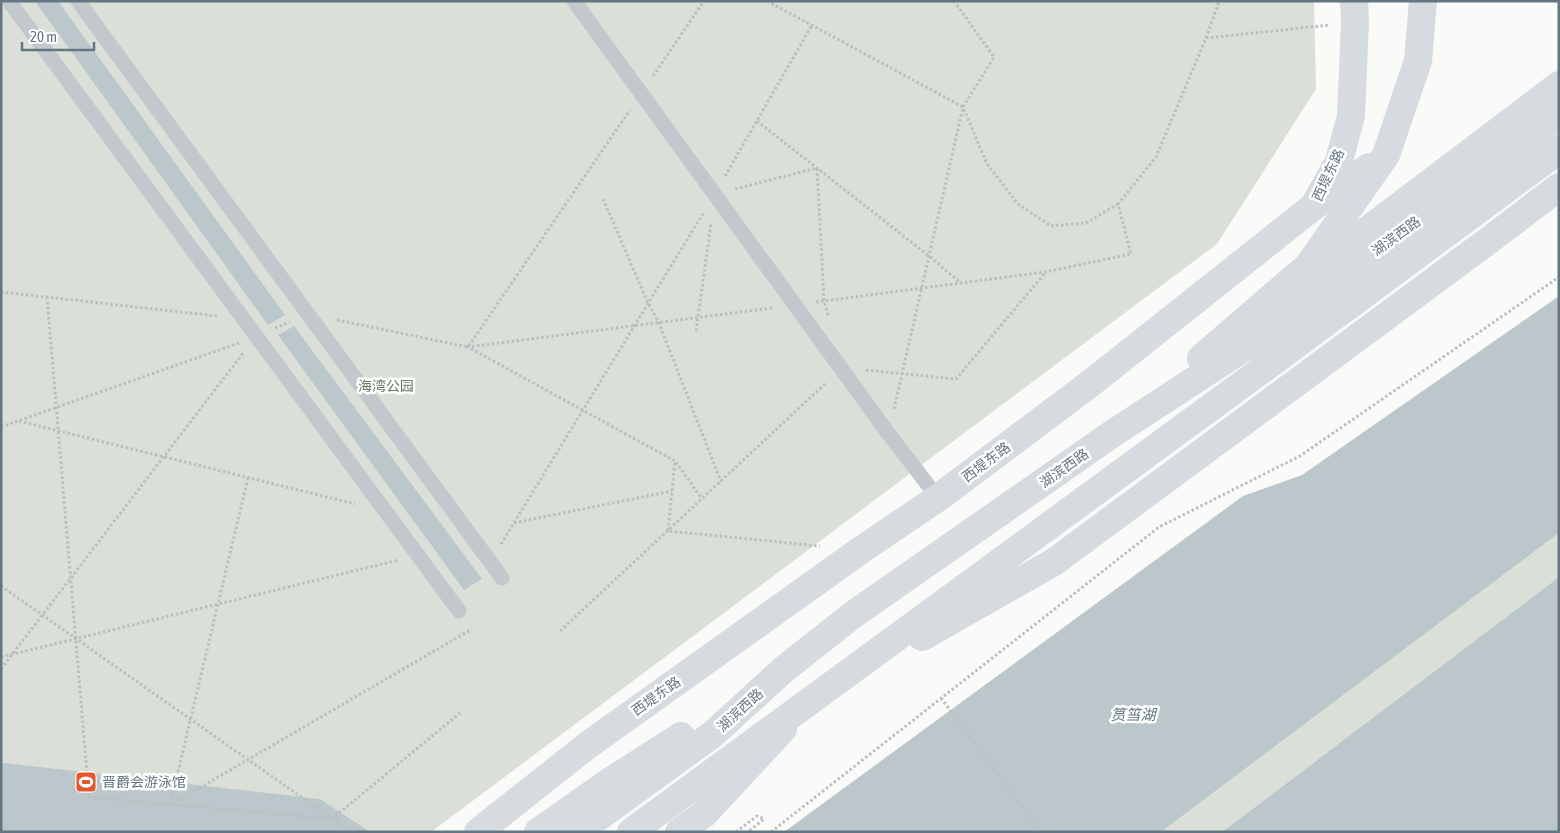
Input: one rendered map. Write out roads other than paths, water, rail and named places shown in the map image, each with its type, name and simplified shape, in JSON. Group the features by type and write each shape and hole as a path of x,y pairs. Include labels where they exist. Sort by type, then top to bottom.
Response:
{"main road":[{"path":"1112,434 1308,266 1386,155 1418,61 1423,1"},
{"name":"西堤东路","path":"478,832 595,740 861,550 938,498 1091,383 1314,206 1338,161 1351,116 1354,12"},
{"path":"1221,341 1559,85"},
{"name":"湖滨西路","path":"578,832 713,734 783,670 854,614 1112,434 1256,340 1559,116"},
{"name":"湖滨西路","path":"631,832 1559,150"},
{"path":"1314,206 1386,155"},
{"path":"680,832 704,814 812,699 1054,562 1559,187"},
{"path":"538,832 610,782 783,670"}],"street":[{"path":"9,1 459,611"},
{"path":"78,1 502,578"},
{"path":"574,1 888,434 938,498"},
{"path":"1339,1 1354,12"}],"water":[{"path":"35,1 58,1 285,315 268,325"},
{"name":"筼筜湖","path":"1559,296 1559,533 1161,832 784,832 1243,496 1302,475"},
{"path":"294,326 482,579 464,590 278,335"},
{"path":"1559,577 1559,832 1222,832"},
{"name":"晋爵会游泳馆","path":"4,763 320,799 370,832 1,832 1,765"}],"place":[{"name":"晋爵会游泳馆","path":"86,782"}],"park label":[{"name":"海湾公园","path":"386,386"}]}
